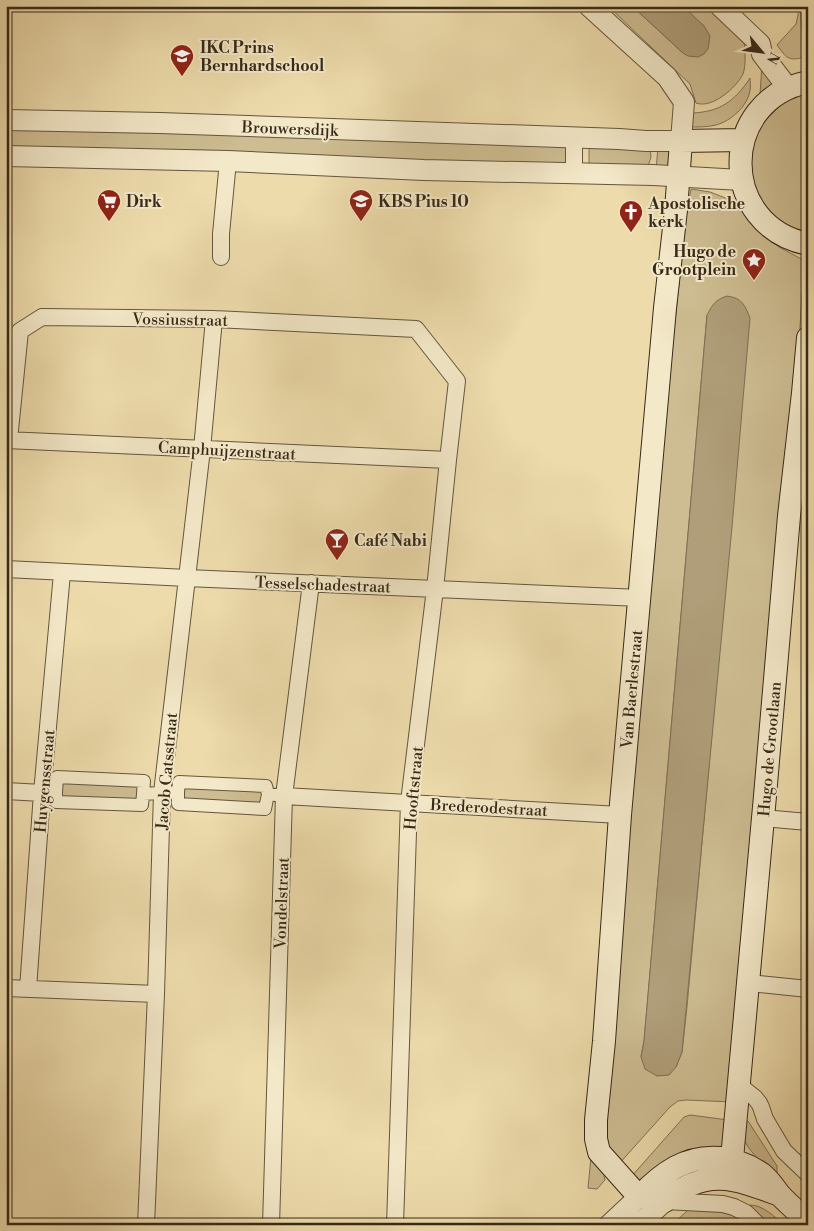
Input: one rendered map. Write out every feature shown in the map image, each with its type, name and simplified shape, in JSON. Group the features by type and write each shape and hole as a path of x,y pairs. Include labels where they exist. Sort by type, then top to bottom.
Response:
{"main road":[{"path":"798,85 773,97 752,120 743,140 740,160 741,180 751,204 763,220 782,236 808,244"},
{"name":"Brouwersdijk","path":"681,141 743,140"},
{"name":"Van Baerlestraat","path":"640,1196 599,1152 596,1139 596,1120 604,1041 620,815 681,141"},
{"name":"Hugo de Grootlaan","path":"732,1159 766,796 789,516 808,338"},
{"path":"640,1196 665,1172 681,1164 708,1157 732,1159 764,1175 780,1195 808,1221"},
{"path":"640,1196 665,1201 689,1184 711,1178 736,1180 780,1195"}],"street":[{"path":"589,6 667,77 680,96 684,102 681,141"},
{"path":"720,6 760,44 762,54 798,85"},
{"name":"Brouwersdijk","path":"6,120 160,123 681,141"},
{"path":"574,138 574,174"},
{"path":"6,156 228,161 424,170 679,176 741,180"},
{"path":"221,257 221,234 228,161"},
{"name":"Vossiusstraat","path":"8,440 20,331 42,317 214,319 416,329 440,359"},
{"name":"Jacob Catsstraat","path":"146,1225 162,793 202,449 214,319"},
{"name":"Hooftstraat","path":"394,1225 409,802 435,589 457,381 440,359"},
{"name":"Camphuijzenstraat","path":"8,440 448,460"},
{"name":"Tesselschadestraat","path":"6,569 640,598"},
{"name":"Huygensstraat","path":"28,989 49,793 62,572"},
{"name":"Vondelstraat","path":"272,1225 276,795 311,583"},
{"path":"6,791 49,793 56,802 142,806 144,781 57,777 49,793"},
{"name":"Brederodestraat","path":"143,794 178,792 179,782 266,786 276,795 620,815"},
{"path":"178,792 178,804 265,809 276,795"},
{"path":"763,818 808,822"},
{"path":"749,983 808,989"},
{"path":"6,988 156,994"},
{"path":"740,1086 759,1103 765,1119 784,1151 808,1174"},
{"path":"609,1225 640,1196"},
{"path":"638,1225 665,1201 723,1204 746,1213 758,1225"}],"shaded area":[{"path":"608,6 632,6 683,53 703,26 683,6 711,6 742,36 745,66 740,80 716,100 709,103 696,103 690,84"},
{"path":"632,6 683,6 704,26 710,36 708,49 698,57 688,56"},
{"path":"800,6 804,57 791,59 777,45 796,24"},
{"path":"762,64 772,82 771,86 760,95"},
{"path":"750,78 749,96 738,112 716,125 692,127 692,113 719,108 726,104 739,93"},
{"path":"808,90 808,237 776,222 749,180 755,131 790,96"},
{"path":"6,125 563,142 570,148 565,167 6,149"},
{"path":"589,145 650,146 651,157 647,169 589,170"},
{"path":"658,147 671,148 672,169 656,170"},
{"path":"691,189 710,192 728,199 743,208 760,233 779,247 807,262 802,293 797,377 732,1102 678,1101 670,1107 618,1165 606,1150 608,1028 666,409 686,217","holes":["707,315 714,711 687,1007 682,1052 676,1067 641,1057 644,1041"]},
{"path":"727,296 740,300 750,318 732,527 682,1052 676,1067 669,1075 657,1076 645,1069 641,1057 644,1041 707,315 715,303"},
{"path":"60,781 140,784 139,804 59,801"},
{"path":"181,782 266,787 265,807 181,801"},
{"path":"690,1115 728,1120 727,1148 642,1185 631,1177 684,1117"},
{"path":"741,1120 748,1121 777,1166 777,1174 751,1152 741,1129"},
{"path":"591,1157 609,1170 604,1176 605,1180 597,1189 588,1188"},
{"path":"750,1205 764,1209 784,1225 768,1225"},
{"path":"704,1208 727,1212 747,1225 672,1225 688,1210"}],"place":[{"name":"IKC Prins Bernhardschool","path":"182,77"},
{"name":"Dirk","path":"109,222"},
{"name":"KBS Pius 10","path":"361,222"},
{"name":"Apostolische kerk","path":"631,233"},
{"name":"Hugo de Grootplein","path":"754,281"},
{"name":"Café Nabi","path":"337,561"}]}
